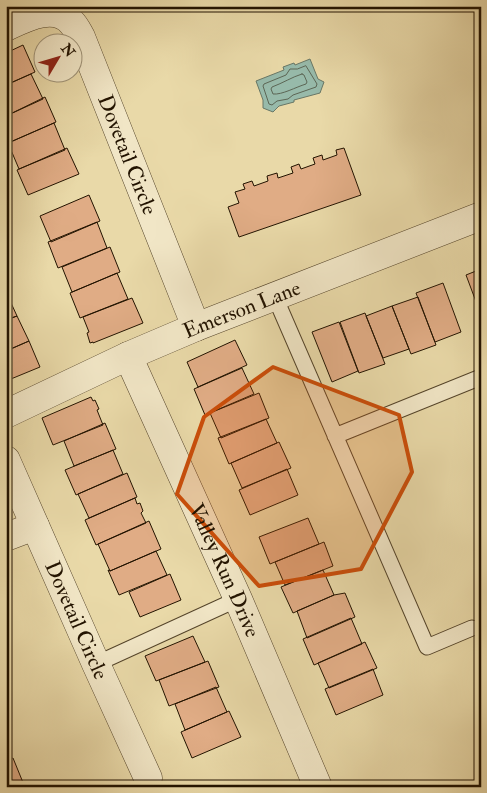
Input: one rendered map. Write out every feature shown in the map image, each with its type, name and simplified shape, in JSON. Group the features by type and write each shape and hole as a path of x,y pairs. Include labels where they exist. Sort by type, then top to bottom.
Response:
{"street":[{"name":"Dovetail Circle","path":"6,27 44,12 61,14 72,22 80,37 196,326"},
{"name":"Emerson Lane","path":"6,414 196,326 481,216"},
{"name":"Valley Run Drive","path":"128,356 238,599 318,787"},
{"name":"Dovetail Circle","path":"6,460 148,778"},
{"path":"6,537 34,526"}],"lane":[{"path":"275,297 427,647 472,628"},
{"path":"334,436 481,377"},
{"path":"96,664 238,599"}],"highlighted area":[{"path":"273,367 399,415 412,472 361,569 259,586 177,494 204,417"}],"water":[{"path":"310,59 318,79 324,82 320,93 279,106 273,112 263,108 263,100 256,81 284,70 283,67"}],"building":[{"path":"23,45 32,65 32,73 6,85 6,53"},
{"path":"31,74 32,82 35,82 43,99 6,116 6,85"},
{"path":"45,97 56,122 6,144 6,116"},
{"path":"54,123 65,150 19,169 8,143"},
{"path":"67,148 79,174 28,195 17,170"},
{"path":"344,148 361,195 239,237 228,207 239,203 235,192 245,189 243,184 252,181 254,186 268,181 267,176 277,173 278,178 293,173 291,167 299,164 301,169 315,164 313,158 322,155 323,160 337,155 336,150"},
{"path":"89,195 100,221 51,242 40,216"},
{"path":"97,222 107,248 58,268 48,242"},
{"path":"110,247 120,272 72,292 62,267"},
{"path":"481,269 481,315 466,275"},
{"path":"117,273 128,299 80,318 70,293"},
{"path":"443,283 461,332 435,342 416,293"},
{"path":"6,292 17,316 6,320"},
{"path":"418,297 436,345 411,354 392,306"},
{"path":"132,298 143,323 90,343 87,333 89,332 83,317"},
{"path":"392,306 409,349 383,358 366,316"},
{"path":"365,313 385,364 359,373 340,322"},
{"path":"17,316 29,341 6,351 6,320"},
{"path":"339,322 358,371 332,382 312,332"},
{"path":"235,340 247,365 198,387 187,362"},
{"path":"29,341 40,367 6,381 6,351"},
{"path":"242,368 254,394 205,415 194,389"},
{"path":"259,393 269,418 221,438 210,413"},
{"path":"91,397 93,401 95,400 99,409 97,410 103,425 53,445 42,418"},
{"path":"266,419 277,443 229,464 218,438"},
{"path":"105,423 116,449 74,466 64,441"},
{"path":"279,442 291,468 242,488 231,463"},
{"path":"113,450 123,474 76,495 65,470"},
{"path":"287,469 298,495 250,515 239,490"},
{"path":"127,473 137,497 89,518 78,494"},
{"path":"135,498 137,504 140,503 143,511 141,513 146,523 96,545 85,520"},
{"path":"308,518 319,544 270,564 259,537"},
{"path":"149,521 161,549 110,571 98,544"},
{"path":"324,542 333,566 285,585 275,562"},
{"path":"156,551 167,575 119,595 108,570 110,571"},
{"path":"323,570 334,595 293,613 281,587"},
{"path":"170,574 181,600 140,617 129,592"},
{"path":"345,593 355,617 307,638 297,611 334,595"},
{"path":"351,618 362,644 314,665 303,639"},
{"path":"193,636 205,662 156,681 145,656"},
{"path":"365,642 377,668 329,688 318,663"},
{"path":"208,661 219,687 169,706 159,680"},
{"path":"373,669 383,695 336,715 325,689"},
{"path":"216,687 227,712 185,730 175,704"},
{"path":"229,711 241,737 192,758 181,732"},
{"path":"13,758 24,785 20,787 6,787 6,761"}]}
